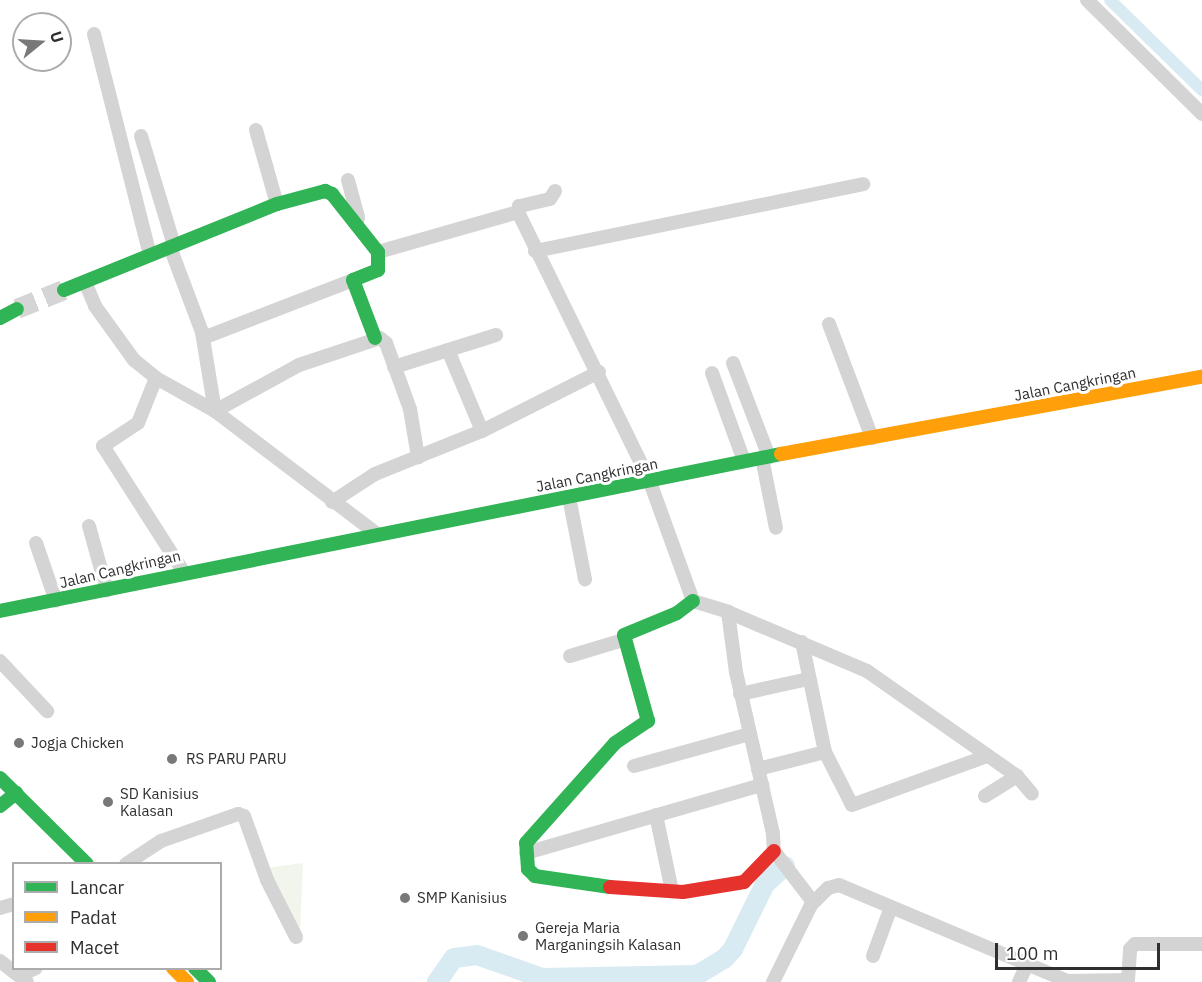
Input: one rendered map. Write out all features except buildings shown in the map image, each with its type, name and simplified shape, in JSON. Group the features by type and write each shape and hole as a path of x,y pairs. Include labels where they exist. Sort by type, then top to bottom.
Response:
{"main road":[{"path":"64,290 277,204 327,191 378,252 378,270 353,280 375,338"},
{"path":"0,318 17,309"},
{"name":"Jalan Cangkringan","path":"0,610 107,591 183,571 650,482 744,461 1202,377"},
{"path":"693,601 677,613 626,633 623,640 648,721 609,748 581,784 533,831 526,853 528,869 535,876 574,884 672,891 735,885 751,876 774,851"},
{"path":"0,778 85,862"},
{"path":"16,793 2,803 42,841"},
{"path":"174,970 187,982"},
{"path":"196,970 209,982"}],"street":[{"path":"1087,0 1202,114"},
{"path":"94,34 150,255"},
{"path":"256,130 277,204"},
{"path":"141,136 172,246 203,338 215,411"},
{"path":"348,180 358,218 354,225"},
{"path":"535,251 863,184"},
{"path":"555,190 550,199 519,206 518,212 535,251 599,372 650,482 693,601 728,612 867,670 1017,776 1032,794"},
{"path":"378,252 518,212"},
{"path":"203,338 353,280"},
{"path":"85,282 95,306 115,338 156,378 215,411 332,502 376,533"},
{"path":"829,324 872,438"},
{"path":"394,367 496,335"},
{"path":"215,411 299,365 375,338 383,339 410,409 418,457"},
{"path":"448,350 482,431"},
{"path":"733,363 765,458 776,528"},
{"path":"332,502 375,474 482,431 599,372"},
{"path":"712,373 744,461"},
{"path":"156,378 138,423 104,446 183,571"},
{"path":"569,497 585,579"},
{"path":"88,526 107,591"},
{"path":"36,543 56,601"},
{"path":"728,612 740,694 762,785 774,851 813,902"},
{"path":"570,656 623,640"},
{"path":"802,642 825,752 852,805 987,756"},
{"path":"0,661 47,711"},
{"path":"740,694 808,679"},
{"path":"634,766 749,734"},
{"path":"758,769 825,752"},
{"path":"985,796 1017,776"},
{"path":"526,853 762,785"},
{"path":"129,862 161,841 238,814 244,816 267,880 296,937"},
{"path":"656,815 672,891"},
{"path":"773,982 813,902 828,888 839,885 1067,981 1128,981 1130,949 1135,944 1202,944"},
{"path":"873,956 891,907"},
{"path":"0,961 27,982"},
{"path":"1019,982 1028,963"},
{"path":"14,972 23,974 33,970"}],"shaded area":[{"path":"303,863 300,933 266,868"}],"waterway":[{"path":"1110,0 1202,90"},
{"path":"437,982 454,958 477,955 542,978 697,975 724,959 733,949 765,884 785,866"}],"tunnel":[{"path":"17,309 64,290"}],"traffic: fast":[{"path":"64,290 277,204 325,191 332,194 378,252 378,270 353,280 375,338"},
{"path":"0,318 17,309"},
{"path":"0,611 781,454"},
{"path":"610,887 535,876 528,869 526,843 615,743 648,721 624,635 677,613 693,601"},
{"path":"0,778 85,862"},
{"path":"0,806 16,793"},
{"path":"197,970 209,982"}],"traffic: slow":[{"path":"781,454 1202,377"},
{"path":"175,970 187,982"}],"traffic: jam":[{"path":"610,887 683,892 744,882 774,851"}],"place":[{"name":"Jogja Chicken","path":"19,743"},
{"name":"RS PARU PARU","path":"172,759"},
{"name":"SD Kanisius Kalasan","path":"108,802"},
{"name":"SMP Kanisius","path":"405,898"},
{"name":"Gereja Maria Marganingsih Kalasan","path":"523,936"}]}
